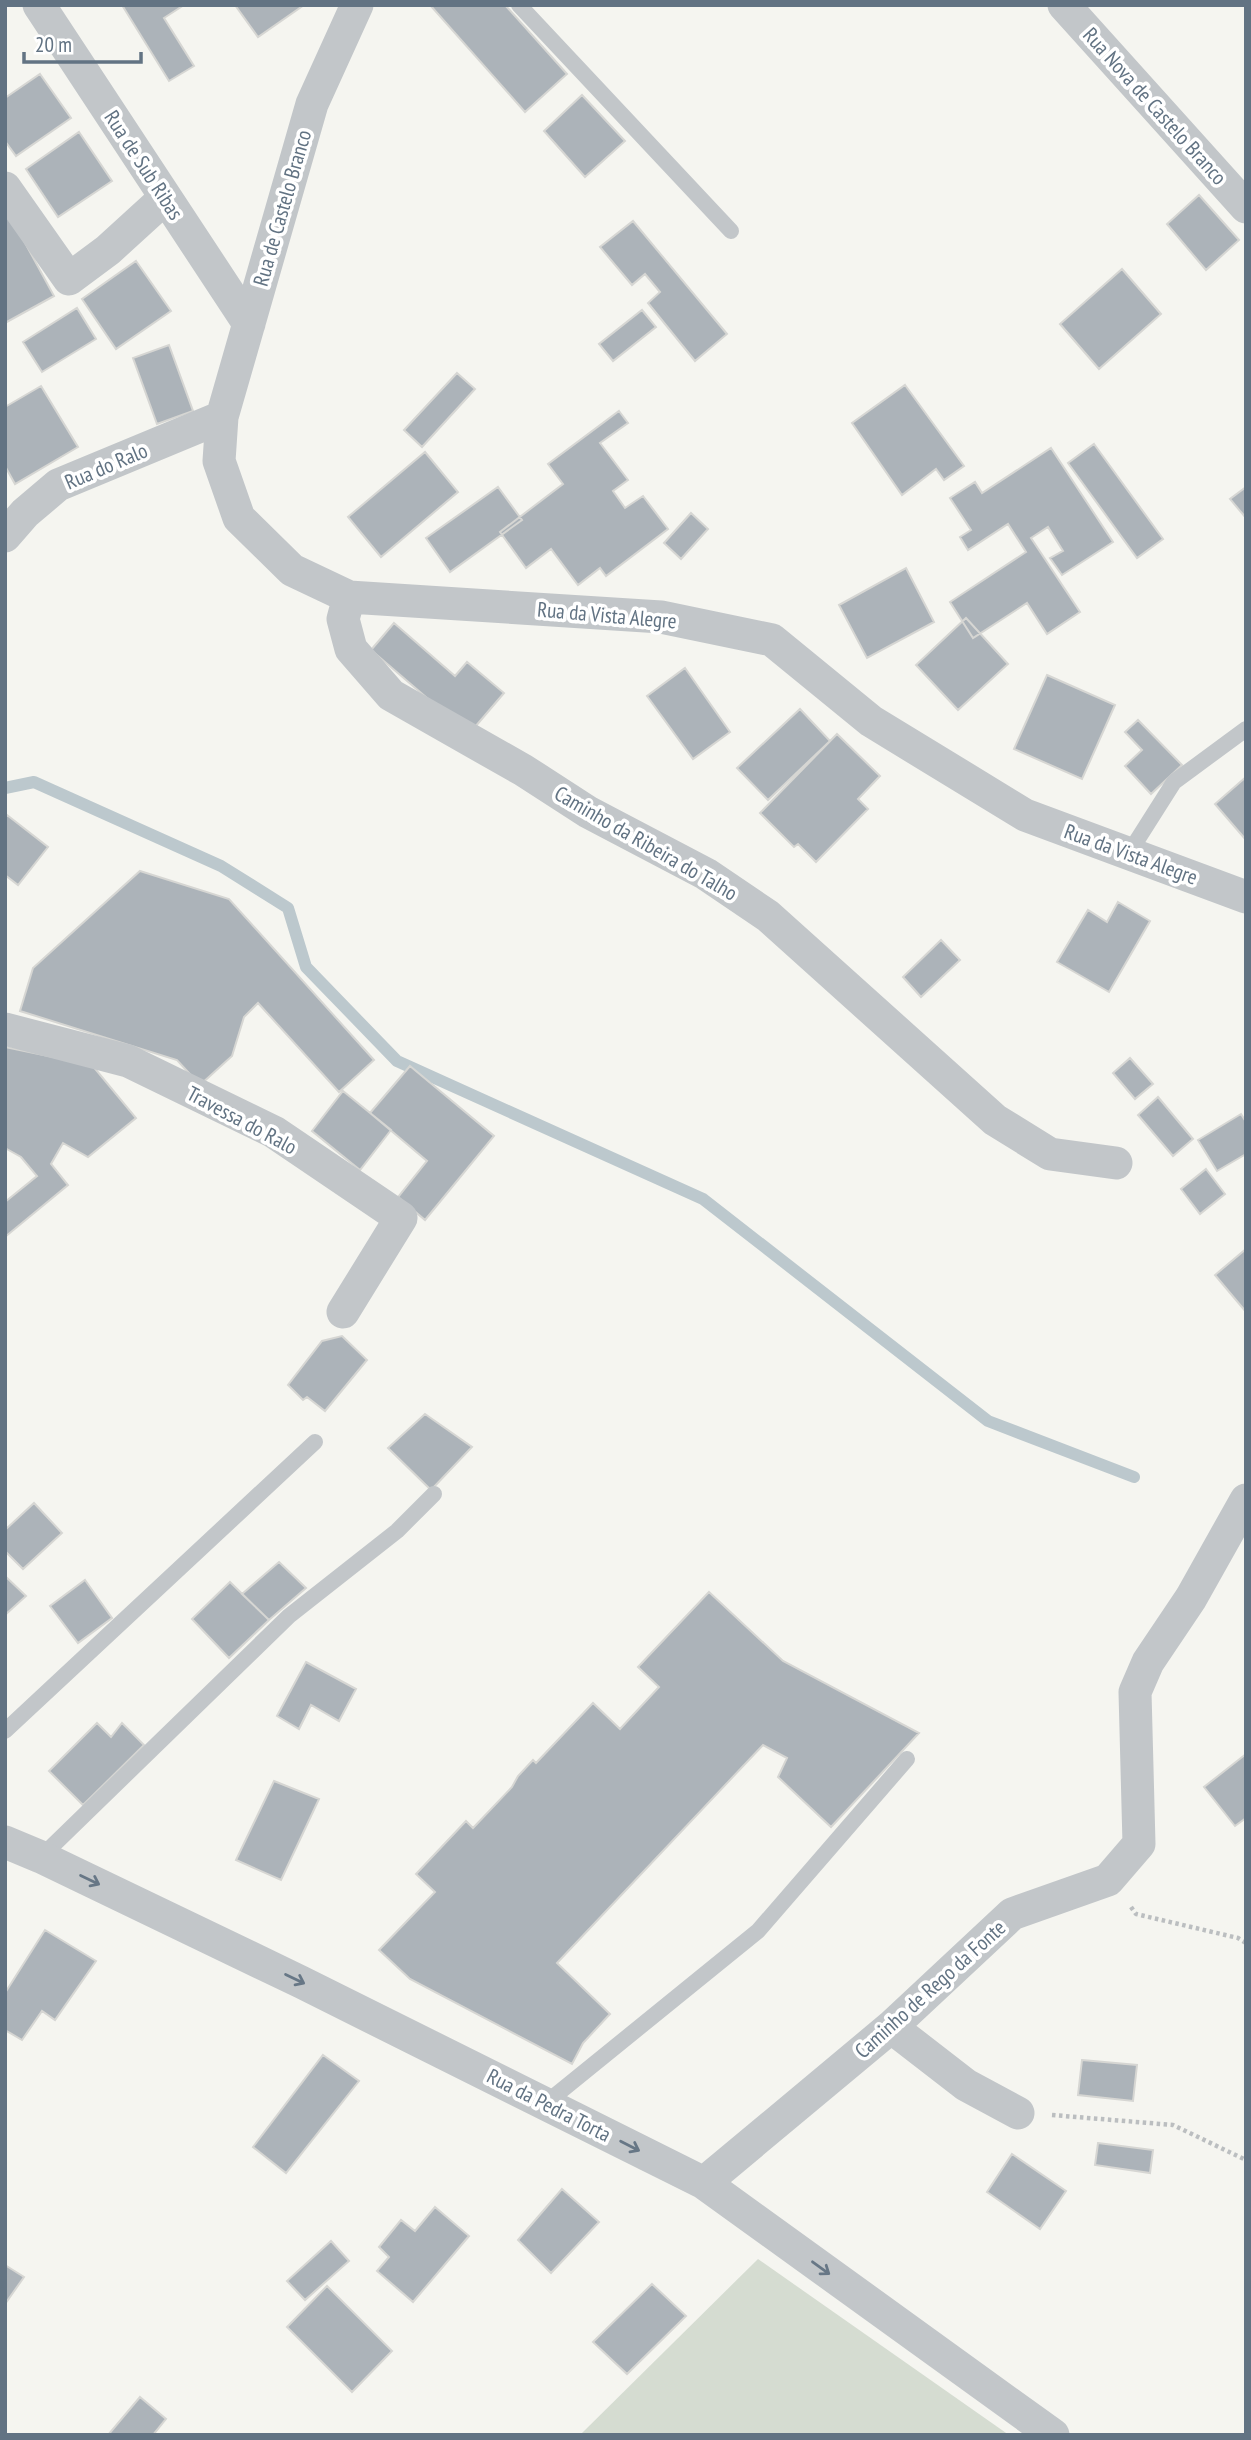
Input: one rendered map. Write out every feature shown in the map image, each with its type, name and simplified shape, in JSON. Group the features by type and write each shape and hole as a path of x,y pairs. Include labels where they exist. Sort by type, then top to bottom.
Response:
{"street":[{"name":"Rua de Sub Ribas","path":"39,5 249,324"},
{"name":"Rua de Castelo Branco","path":"222,417 312,104 357,5"},
{"name":"Rua Nova de Castelo Branco","path":"1065,5 1246,207"},
{"path":"5,188 69,279 108,250 165,198"},
{"name":"Rua do Ralo","path":"5,536 25,513 58,485 222,417"},
{"name":"Rua da Vista Alegre","path":"222,417 219,461 239,518 292,570 349,597 661,617 772,640 871,721 1025,815 1246,897"},
{"name":"Caminho da Ribeira do Talho","path":"349,597 343,619 351,649 391,695 523,770 588,812 706,874 768,916 995,1120 1050,1154 1116,1163"},
{"name":"Travessa do Ralo","path":"5,1029 128,1061 274,1132 401,1218 344,1312"},
{"name":"Caminho de Rego da Fonte","path":"704,2183 891,2026 1012,1914 1108,1880 1139,1844 1136,1692 1148,1662 1191,1598 1246,1500"},
{"name":"Rua da Pedra Torta","path":"5,1842 41,1857 546,2103 704,2183 1053,2435"},
{"path":"891,2026 966,2085 1018,2113"}],"lane":[{"path":"519,5 731,231"},
{"path":"1129,853 1174,782 1246,729"},
{"path":"5,1731 315,1442"},
{"path":"41,1857 289,1615 397,1531 434,1494"},
{"path":"546,2103 758,1931 907,1759"}],"path":[{"path":"1108,1880 1136,1914 1238,1938 1246,1944"},
{"path":"1018,2113 1172,2125 1246,2160"}],"shaded area":[{"path":"758,2259 1009,2435 580,2435"}],"building":[{"path":"122,5 184,5 164,18 194,66 169,81"},
{"path":"235,5 304,5 258,37"},
{"path":"430,5 505,5 567,74 525,112"},
{"path":"40,74 71,118 16,156 5,141 5,98"},
{"path":"582,95 625,141 585,177 544,131"},
{"path":"79,132 112,181 58,217 26,169"},
{"path":"1199,195 1239,240 1206,270 1167,224"},
{"path":"5,206 54,296 5,323"},
{"path":"633,221 727,334 695,361 648,303 660,292 645,274 632,285 600,247"},
{"path":"136,261 171,311 116,349 82,299"},
{"path":"1122,269 1161,314 1099,369 1060,324"},
{"path":"77,308 96,339 42,372 23,342"},
{"path":"642,310 656,327 613,361 599,344"},
{"path":"169,345 193,411 157,424 133,358"},
{"path":"457,373 475,389 422,447 404,430"},
{"path":"905,385 964,466 944,480 936,469 902,495 852,423"},
{"path":"41,386 78,447 15,484 5,466 5,407"},
{"path":"619,411 628,423 600,443 628,480 613,491 625,508 643,496 668,529 606,576 600,568 578,585 551,549 526,568 500,532 563,484 548,464"},
{"path":"1094,444 1163,539 1137,558 1068,463"},
{"path":"1051,448 1113,542 1062,575 1050,558 1063,551 1048,527 1031,538 1080,612 1047,634 1027,603 973,638 950,602 1026,552 1008,524 968,550 960,537 971,530 950,498 975,482 982,493"},
{"path":"425,452 458,492 381,557 348,517"},
{"path":"498,487 522,520 450,572 426,538"},
{"path":"1246,487 1246,518 1230,499"},
{"path":"691,513 708,529 681,559 664,543"},
{"path":"906,568 934,622 867,658 839,605"},
{"path":"966,618 1008,664 958,710 916,665"},
{"path":"394,623 455,676 467,662 504,693 469,734 371,650"},
{"path":"685,668 730,732 693,759 647,696"},
{"path":"1047,675 1115,705 1082,779 1014,749"},
{"path":"800,709 830,741 768,800 737,768"},
{"path":"1138,720 1182,765 1151,794 1125,766 1142,750 1125,732"},
{"path":"837,734 880,776 858,799 868,809 816,862 798,844 794,847 760,813"},
{"path":"1246,777 1246,840 1215,804"},
{"path":"7,815 48,847 18,885 5,875"},
{"path":"140,871 229,899 374,1060 339,1092 258,1003 244,1017 232,1056 200,1085 177,1060 20,1011 33,968"},
{"path":"1118,902 1150,921 1109,992 1057,962 1088,910 1107,922"},
{"path":"941,940 960,960 921,997 903,977"},
{"path":"5,1047 92,1065 136,1118 88,1157 63,1143 51,1164 68,1185 5,1237 5,1202 37,1176 21,1157 5,1148"},
{"path":"1130,1058 1153,1084 1135,1099 1113,1073"},
{"path":"410,1066 494,1136 425,1220 398,1197 427,1161 370,1113"},
{"path":"343,1091 391,1130 360,1170 312,1131"},
{"path":"1158,1097 1193,1139 1173,1156 1138,1115"},
{"path":"1241,1114 1246,1122 1246,1154 1217,1171 1198,1140"},
{"path":"1206,1169 1225,1194 1200,1214 1181,1189"},
{"path":"1246,1249 1246,1312 1215,1275"},
{"path":"342,1336 367,1360 325,1411 307,1397 303,1400 288,1385 322,1341"},
{"path":"425,1414 472,1447 431,1490 388,1448"},
{"path":"34,1503 62,1533 23,1569 5,1551 5,1530"},
{"path":"279,1562 306,1588 269,1620 242,1594"},
{"path":"5,1576 26,1596 5,1615"},
{"path":"85,1580 112,1618 78,1643 50,1606"},
{"path":"230,1582 269,1620 229,1658 192,1619"},
{"path":"709,1592 783,1661 919,1733 831,1827 778,1777 787,1758 763,1745 557,1963 610,2014 583,2043 572,2064 410,1979 379,1950 435,1892 416,1874 466,1821 473,1828 512,1787 533,1760 536,1763 593,1703 620,1729 659,1687 638,1667"},
{"path":"306,1662 356,1689 339,1721 311,1705 299,1729 277,1716"},
{"path":"97,1723 111,1737 122,1723 144,1745 83,1805 49,1771"},
{"path":"1246,1754 1246,1818 1235,1826 1204,1787"},
{"path":"274,1781 319,1799 281,1880 236,1860"},
{"path":"45,1930 96,1961 55,2020 42,2011 22,2040 5,2030 5,1993"},
{"path":"323,2055 359,2081 286,2173 253,2147"},
{"path":"1082,2060 1137,2065 1133,2101 1078,2095"},
{"path":"1098,2143 1153,2150 1150,2173 1095,2165"},
{"path":"1012,2154 1066,2191 1040,2229 987,2192"},
{"path":"562,2189 599,2222 551,2273 518,2240"},
{"path":"435,2207 469,2236 413,2302 377,2271 389,2257 379,2247 401,2220 415,2231"},
{"path":"331,2241 349,2261 305,2300 287,2281"},
{"path":"5,2265 24,2277 5,2304"},
{"path":"652,2284 686,2316 627,2374 593,2342"},
{"path":"327,2286 392,2351 352,2392 287,2327"},
{"path":"140,2397 166,2419 153,2435 108,2435"}],"waterway":[{"path":"5,788 34,782 221,866 288,908 306,967 397,1061 703,1199 988,1421 1134,1477"}]}
